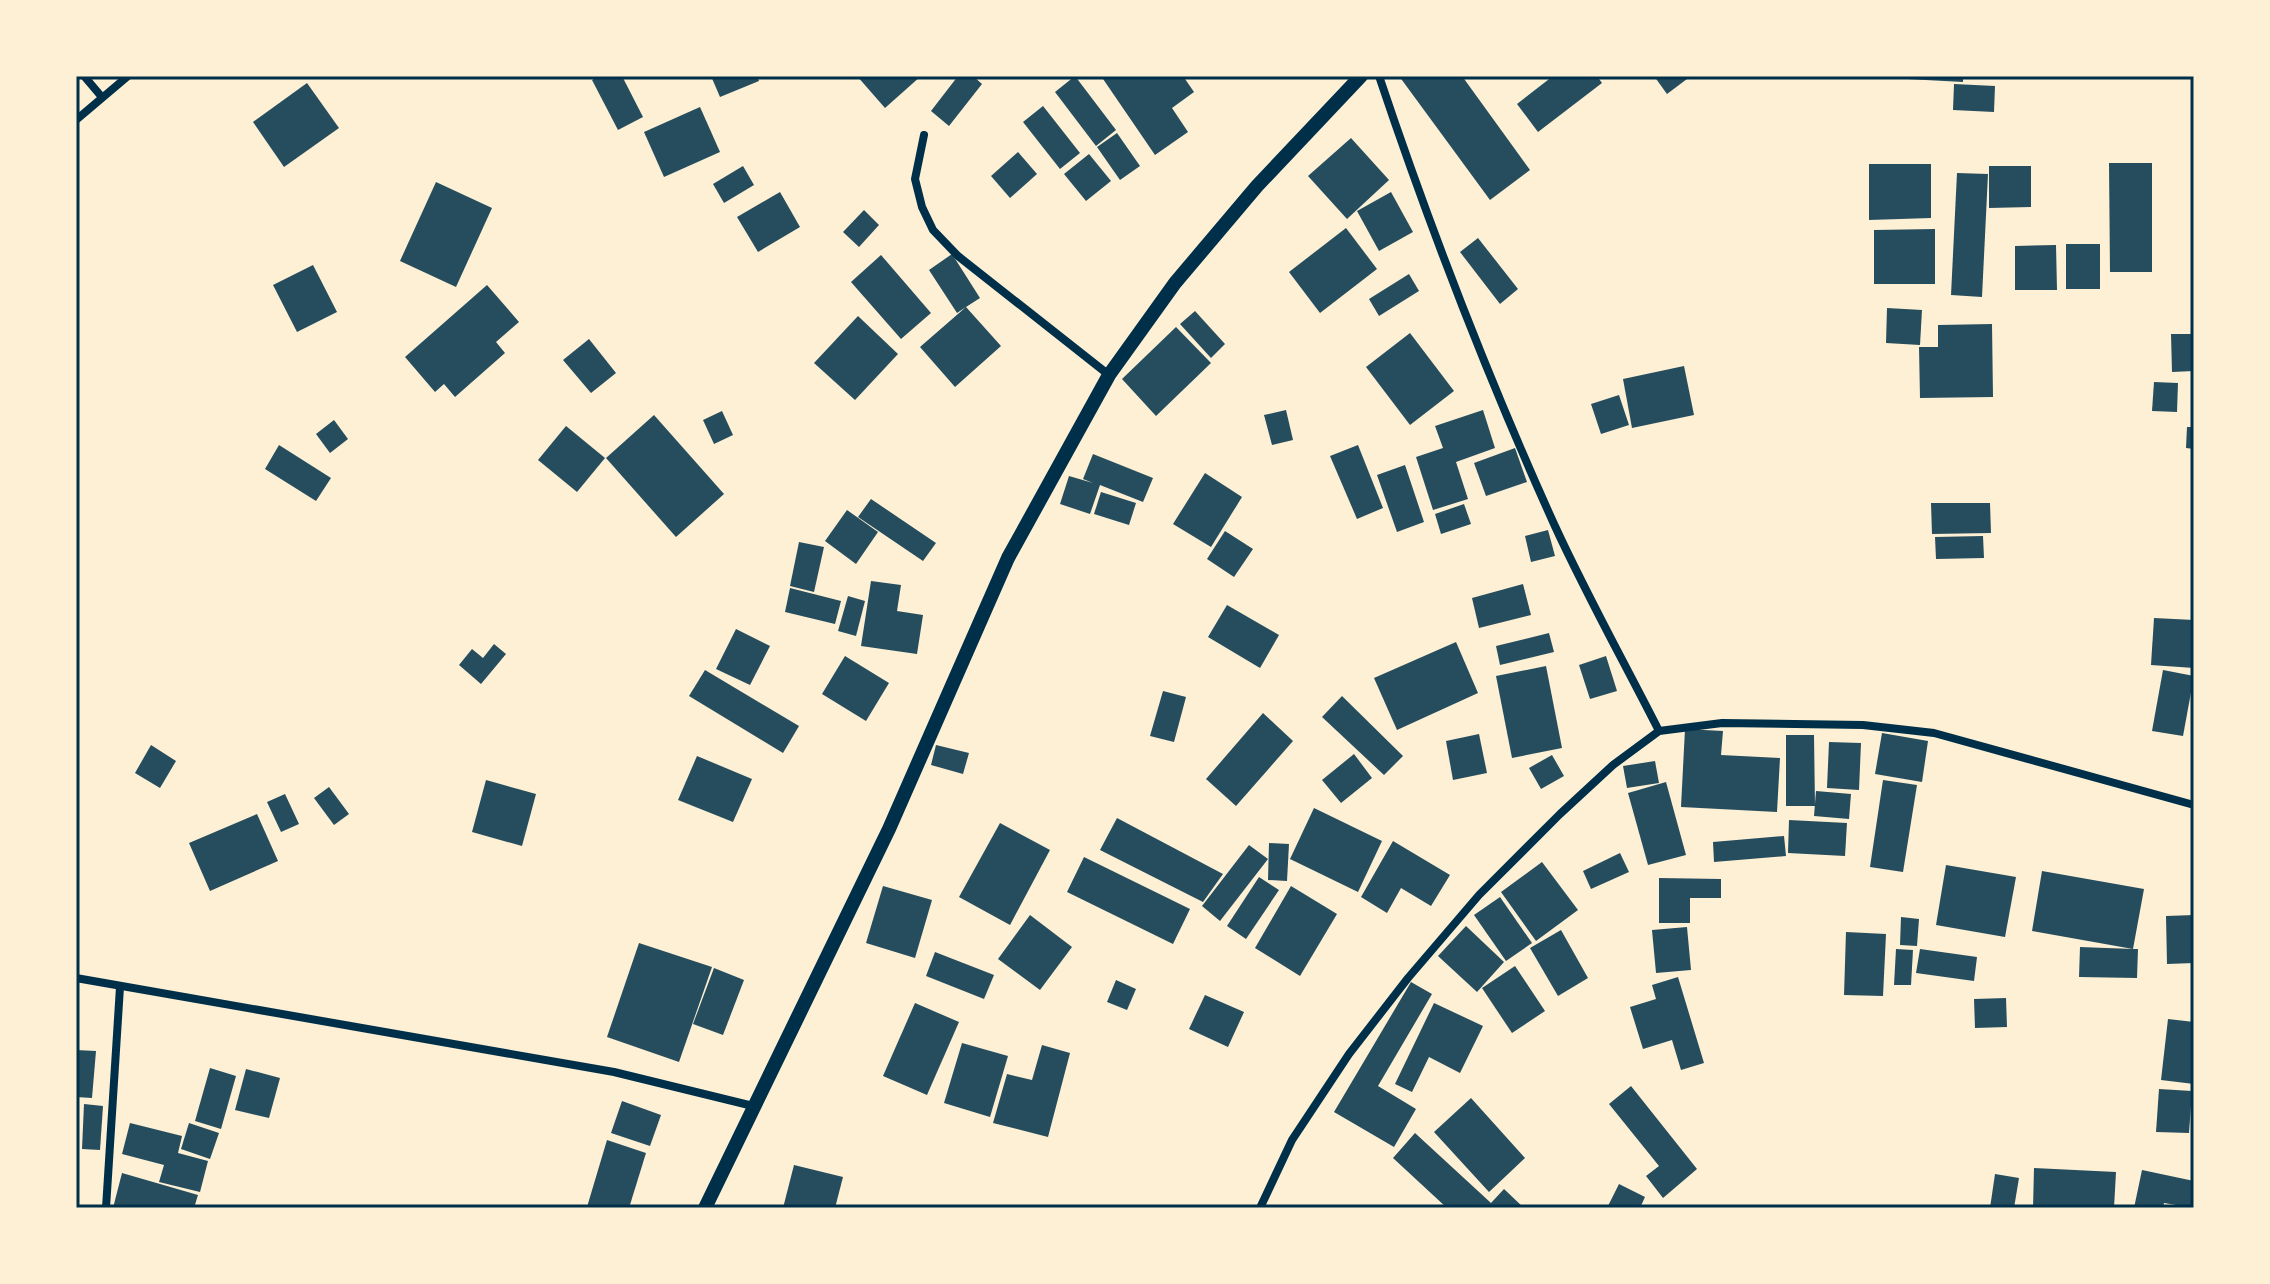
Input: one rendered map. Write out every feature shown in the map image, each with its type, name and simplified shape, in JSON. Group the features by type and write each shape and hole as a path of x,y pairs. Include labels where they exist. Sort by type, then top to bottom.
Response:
{"street":[{"path":"84,76 101,96"},
{"path":"76,120 128,76"},
{"path":"705,1208 889,829 1008,558 1109,375 1175,283 1257,186 1361,76"},
{"path":"1379,76 1412,174 1491,379 1556,527 1659,731"},
{"path":"924,135 915,179 922,207 933,230 958,256 1109,375"},
{"path":"1260,1208 1292,1140 1349,1054 1408,978 1479,895 1560,814 1613,765 1659,731 1737,723 1863,725 1934,733 2194,805"},
{"path":"76,978 614,1072 753,1106"},
{"path":"106,1208 120,987"}],"building":[{"path":"599,76 622,76 643,117 618,130 592,80"},
{"path":"711,76 757,76 759,81 720,97"},
{"path":"857,76 921,76 885,108"},
{"path":"958,76 973,76 982,84 949,126 931,111"},
{"path":"1075,76 1116,130 1096,146 1055,92"},
{"path":"1101,76 1183,76 1194,92 1172,108 1188,132 1155,155"},
{"path":"1399,76 1462,76 1530,170 1490,200"},
{"path":"1553,76 1597,76 1602,83 1538,132 1517,104"},
{"path":"1654,76 1691,76 1667,94"},
{"path":"1907,76 1963,76 1963,82 1907,79"},
{"path":"307,83 339,128 284,167 253,122"},
{"path":"1954,84 1995,86 1994,112 1953,110"},
{"path":"1043,106 1080,153 1060,169 1023,122"},
{"path":"700,107 720,152 664,177 644,132"},
{"path":"1117,133 1140,166 1120,180 1097,147"},
{"path":"1351,138 1389,180 1347,219 1308,176"},
{"path":"1018,152 1037,174 1010,198 991,176"},
{"path":"1089,154 1111,181 1086,201 1064,174"},
{"path":"2109,163 2152,163 2152,272 2110,272"},
{"path":"1869,164 1931,164 1931,218 1869,220"},
{"path":"743,166 754,185 724,203 713,184"},
{"path":"1989,166 2031,166 2031,207 1989,208"},
{"path":"1957,173 1988,174 1982,297 1951,295"},
{"path":"436,182 492,208 456,287 400,261"},
{"path":"780,192 800,227 758,252 737,217"},
{"path":"1391,192 1413,232 1379,251 1357,211"},
{"path":"864,210 879,225 859,247 843,232"},
{"path":"1346,228 1377,269 1320,313 1289,272"},
{"path":"1935,229 1935,284 1874,284 1874,230"},
{"path":"1478,238 1518,289 1500,304 1460,252"},
{"path":"2066,244 2100,244 2100,289 2066,289"},
{"path":"2056,245 2057,290 2015,290 2015,246"},
{"path":"952,254 980,298 957,313 929,270"},
{"path":"881,255 931,313 901,339 851,282"},
{"path":"313,265 337,312 297,332 273,285"},
{"path":"1409,274 1419,291 1379,316 1369,299"},
{"path":"487,285 519,322 496,342 505,353 455,397 444,384 435,392 405,357"},
{"path":"966,307 1001,346 955,387 920,347"},
{"path":"1887,308 1922,310 1920,345 1886,343"},
{"path":"1195,311 1225,344 1211,358 1180,324"},
{"path":"858,316 898,354 855,400 814,363"},
{"path":"1992,324 1993,397 1920,398 1919,347 1938,347 1938,325"},
{"path":"1176,327 1211,363 1156,416 1122,379"},
{"path":"1410,333 1454,391 1410,425 1366,367"},
{"path":"2171,334 2194,334 2194,371 2172,372"},
{"path":"589,339 616,373 591,393 563,360"},
{"path":"1684,366 1694,415 1632,428 1623,379"},
{"path":"2154,382 2178,383 2177,412 2152,411"},
{"path":"1619,395 1629,425 1601,434 1591,404"},
{"path":"1286,410 1293,440 1272,445 1264,415"},
{"path":"1483,410 1495,448 1456,462 1468,499 1433,510 1416,457 1443,448 1435,426"},
{"path":"722,411 733,435 714,444 703,420"},
{"path":"654,415 724,494 676,537 606,458"},
{"path":"334,420 348,439 330,453 316,434"},
{"path":"566,426 605,458 577,492 538,460"},
{"path":"2187,427 2194,427 2194,449 2186,448"},
{"path":"279,445 331,478 316,501 265,469"},
{"path":"1358,445 1383,508 1357,519 1330,456"},
{"path":"1515,448 1527,482 1486,496 1474,463"},
{"path":"1093,454 1153,478 1143,502 1100,485 1090,514 1060,504 1069,476 1093,483 1083,479"},
{"path":"1405,465 1424,522 1397,532 1377,475"},
{"path":"1205,473 1242,497 1211,547 1173,524"},
{"path":"1101,492 1136,503 1129,525 1094,514"},
{"path":"871,499 936,543 923,561 858,517"},
{"path":"1931,503 1990,503 1991,533 1932,534"},
{"path":"1464,504 1471,524 1441,534 1435,514"},
{"path":"847,510 878,532 856,564 825,541"},
{"path":"1548,530 1555,556 1531,562 1525,536"},
{"path":"1225,531 1253,549 1234,577 1207,559"},
{"path":"1983,536 1984,558 1936,559 1935,537"},
{"path":"799,542 824,547 814,592 790,586"},
{"path":"871,581 901,585 897,611 923,615 917,654 861,646"},
{"path":"1523,584 1531,615 1479,628 1472,598"},
{"path":"790,588 841,601 835,624 785,612"},
{"path":"848,596 865,601 856,636 838,631"},
{"path":"1227,605 1279,635 1260,668 1208,637"},
{"path":"2154,618 2194,620 2194,668 2151,665"},
{"path":"736,629 770,646 750,685 716,669"},
{"path":"1549,633 1554,652 1500,665 1496,646"},
{"path":"1456,642 1478,693 1397,730 1374,678"},
{"path":"494,644 506,654 481,684 459,665 472,649 483,658"},
{"path":"845,656 889,683 866,721 822,694"},
{"path":"1606,656 1617,691 1590,699 1579,665"},
{"path":"1546,666 1562,748 1512,758 1496,676"},
{"path":"705,670 799,726 783,753 689,696"},
{"path":"2163,670 2194,676 2183,736 2152,731"},
{"path":"1163,691 1186,697 1174,742 1150,736"},
{"path":"1342,696 1403,756 1384,775 1322,717"},
{"path":"1263,713 1293,741 1236,806 1206,779"},
{"path":"1685,729 1723,731 1721,755 1780,758 1777,812 1681,807"},
{"path":"1882,733 1928,741 1922,782 1875,774"},
{"path":"1479,734 1487,773 1453,780 1446,741"},
{"path":"1786,735 1814,735 1815,806 1786,806"},
{"path":"1829,742 1861,743 1859,790 1827,788"},
{"path":"151,745 176,761 160,788 135,773"},
{"path":"936,745 969,753 963,774 931,765"},
{"path":"1354,754 1372,778 1341,803 1322,780"},
{"path":"1552,755 1564,776 1541,789 1529,768"},
{"path":"697,756 752,779 733,822 678,800"},
{"path":"1655,761 1659,783 1627,788 1623,766"},
{"path":"486,780 536,794 522,846 472,832"},
{"path":"1883,780 1917,785 1903,872 1870,867"},
{"path":"1666,782 1686,855 1648,865 1628,793"},
{"path":"329,787 349,814 334,825 314,798"},
{"path":"1816,791 1851,794 1849,819 1814,816"},
{"path":"285,794 299,824 281,832 267,802"},
{"path":"1314,808 1382,841 1358,892 1290,859"},
{"path":"257,814 278,861 210,891 189,843"},
{"path":"1117,818 1223,874 1203,902 1100,850"},
{"path":"1789,820 1847,823 1845,856 1788,853"},
{"path":"1000,823 1050,850 1010,925 959,897"},
{"path":"1784,836 1786,856 1714,862 1713,842"},
{"path":"1393,841 1450,875 1431,906 1401,888 1387,913 1361,897"},
{"path":"1269,843 1289,844 1287,881 1268,880"},
{"path":"1249,845 1268,859 1220,921 1202,906"},
{"path":"1620,853 1629,872 1591,889 1583,871"},
{"path":"1084,857 1190,909 1173,944 1067,892"},
{"path":"1542,862 1578,910 1536,941 1501,892"},
{"path":"1946,865 2016,877 2005,937 1936,925"},
{"path":"2042,871 2144,889 2133,949 2032,931"},
{"path":"1259,877 1279,890 1246,939 1227,926"},
{"path":"1659,878 1721,879 1721,898 1690,898 1690,923 1659,923"},
{"path":"883,886 932,900 915,958 866,943"},
{"path":"1291,886 1337,914 1300,976 1255,948"},
{"path":"1500,897 1532,943 1506,961 1474,915"},
{"path":"1030,915 1072,947 1040,990 998,959"},
{"path":"2194,915 2194,963 2167,964 2166,916"},
{"path":"1901,917 1919,919 1917,946 1900,945"},
{"path":"1466,926 1504,962 1477,992 1438,956"},
{"path":"1687,927 1691,970 1656,973 1652,930"},
{"path":"1561,930 1588,978 1558,996 1530,948"},
{"path":"1846,932 1886,934 1883,996 1844,995"},
{"path":"639,943 712,967 679,1062 607,1037"},
{"path":"2080,947 2138,949 2137,978 2079,977"},
{"path":"1896,949 1913,950 1911,985 1894,985"},
{"path":"1920,949 1977,957 1974,981 1916,973"},
{"path":"935,952 994,975 984,999 926,976"},
{"path":"1515,966 1545,1011 1512,1033 1482,988"},
{"path":"714,968 744,980 723,1035 693,1024"},
{"path":"1678,977 1704,1063 1681,1070 1672,1040 1643,1049 1630,1007 1656,999 1652,985"},
{"path":"1116,980 1136,989 1127,1010 1107,1002"},
{"path":"1411,982 1432,994 1378,1086 1416,1109 1394,1147 1334,1112"},
{"path":"1205,995 1244,1012 1228,1047 1189,1029"},
{"path":"2006,998 2007,1027 1975,1028 1974,999"},
{"path":"915,1003 959,1022 927,1095 883,1076"},
{"path":"1434,1003 1483,1026 1460,1073 1429,1057 1412,1092 1395,1084"},
{"path":"2168,1019 2194,1022 2194,1084 2161,1080"},
{"path":"962,1043 1008,1056 990,1117 944,1103"},
{"path":"1042,1045 1070,1053 1048,1137 993,1123 1007,1074 1032,1080"},
{"path":"76,1050 96,1051 92,1098 76,1097"},
{"path":"210,1068 236,1076 221,1129 195,1121"},
{"path":"246,1069 280,1078 269,1118 235,1110"},
{"path":"1631,1086 1697,1169 1663,1198 1646,1176 1659,1166 1609,1104"},
{"path":"2159,1089 2192,1091 2189,1133 2156,1132"},
{"path":"1471,1098 1525,1158 1489,1192 1434,1132"},
{"path":"622,1101 661,1115 650,1146 611,1133"},
{"path":"84,1104 103,1106 100,1150 82,1149"},
{"path":"130,1123 182,1136 178,1153 208,1161 200,1192 159,1182 164,1165 122,1154"},
{"path":"189,1123 219,1133 210,1159 181,1149"},
{"path":"1415,1133 1491,1203 1504,1189 1524,1208 1447,1208 1393,1158"},
{"path":"607,1140 646,1153 629,1208 587,1207"},
{"path":"794,1165 843,1177 835,1208 783,1208"},
{"path":"2034,1168 2116,1172 2114,1208 2033,1208"},
{"path":"2142,1170 2194,1181 2194,1208 2164,1203 2163,1208 2134,1208"},
{"path":"122,1173 198,1195 194,1208 113,1208"},
{"path":"1995,1174 2019,1178 2014,1208 1990,1208"},
{"path":"1619,1184 1645,1197 1640,1208 1607,1208"}]}
